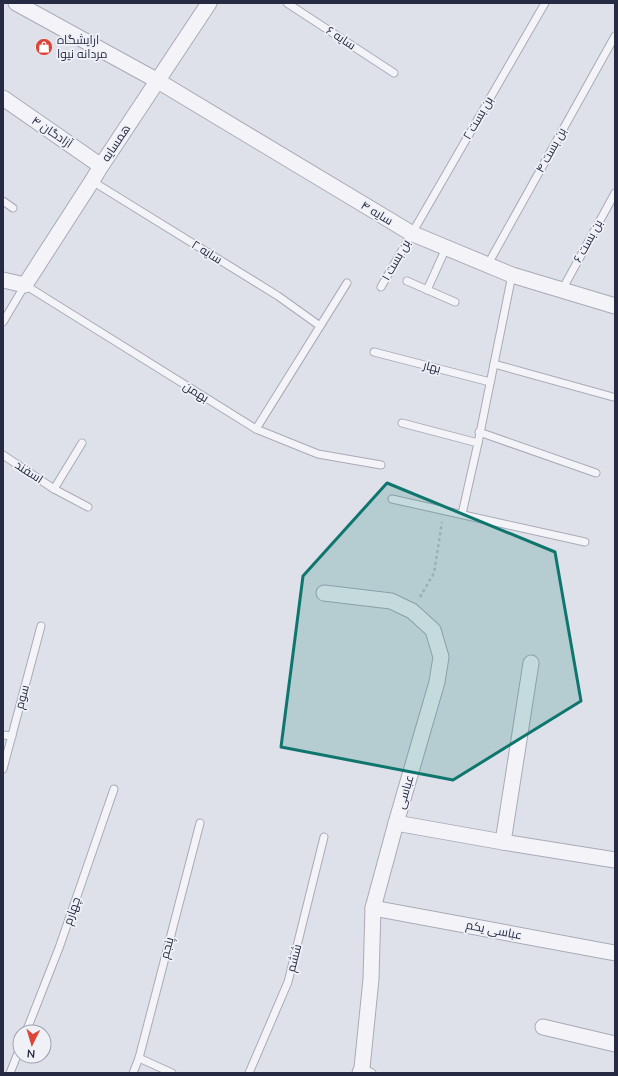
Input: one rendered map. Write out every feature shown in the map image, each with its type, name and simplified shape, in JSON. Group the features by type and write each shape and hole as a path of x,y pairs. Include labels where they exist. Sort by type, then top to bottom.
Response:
{"street":[{"name":"سایه ۴","path":"16,3 158,81 412,233 512,275 615,306"},
{"name":"همسایه","path":"26,285 101,166 209,3"},
{"name":"آزادگان ۴","path":"3,98 101,166"},
{"path":"3,280 26,285"},
{"name":"عباسی","path":"324,593 391,601 412,611 433,630 441,657 437,682 373,908 371,979 365,1071"},
{"path":"503,842 531,663"},
{"path":"396,823 615,860"},
{"name":"عباسی یکم","path":"373,908 615,953"},
{"path":"543,1027 615,1044"}],"lane":[{"name":"سایه ۶","path":"287,3 394,73"},
{"name":"بن بست ۲","path":"412,233 545,3"},
{"name":"بن بست ۴","path":"488,264 615,36"},
{"name":"سایه ۲","path":"92,181 278,296 320,326"},
{"name":"بن بست ۶","path":"562,290 615,193"},
{"path":"3,202 13,208"},
{"name":"بن بست ۱","path":"381,287 412,233"},
{"path":"427,290 446,248"},
{"path":"462,514 512,275"},
{"path":"407,281 455,302"},
{"path":"256,429 347,283"},
{"path":"3,322 26,285"},
{"name":"بهمن","path":"26,285 256,429 318,454 381,465"},
{"name":"بهار","path":"374,352 490,382"},
{"path":"494,364 613,397"},
{"path":"402,423 478,442"},
{"path":"479,432 596,473"},
{"name":"اسفند","path":"54,489 82,443"},
{"name":"اسفند","path":"3,455 54,489 88,507"},
{"path":"392,499 585,542"},
{"name":"سوم","path":"3,769 41,626"},
{"path":"3,735 12,736"},
{"name":"چهارم","path":"29,1024 59,948 114,789"},
{"name":"پنجم","path":"133,1073 200,823"},
{"name":"ششم","path":"249,1073 288,982 324,837"},
{"path":"138,1058 172,1073"}],"path":[{"path":"412,611 434,573 444,510"}],"highlighted area":[{"path":"387,483 555,552 581,701 453,780 281,747 303,576"}],"place":[{"name":"ارایشگاه مردانه نیوا","path":"44,47"}]}
